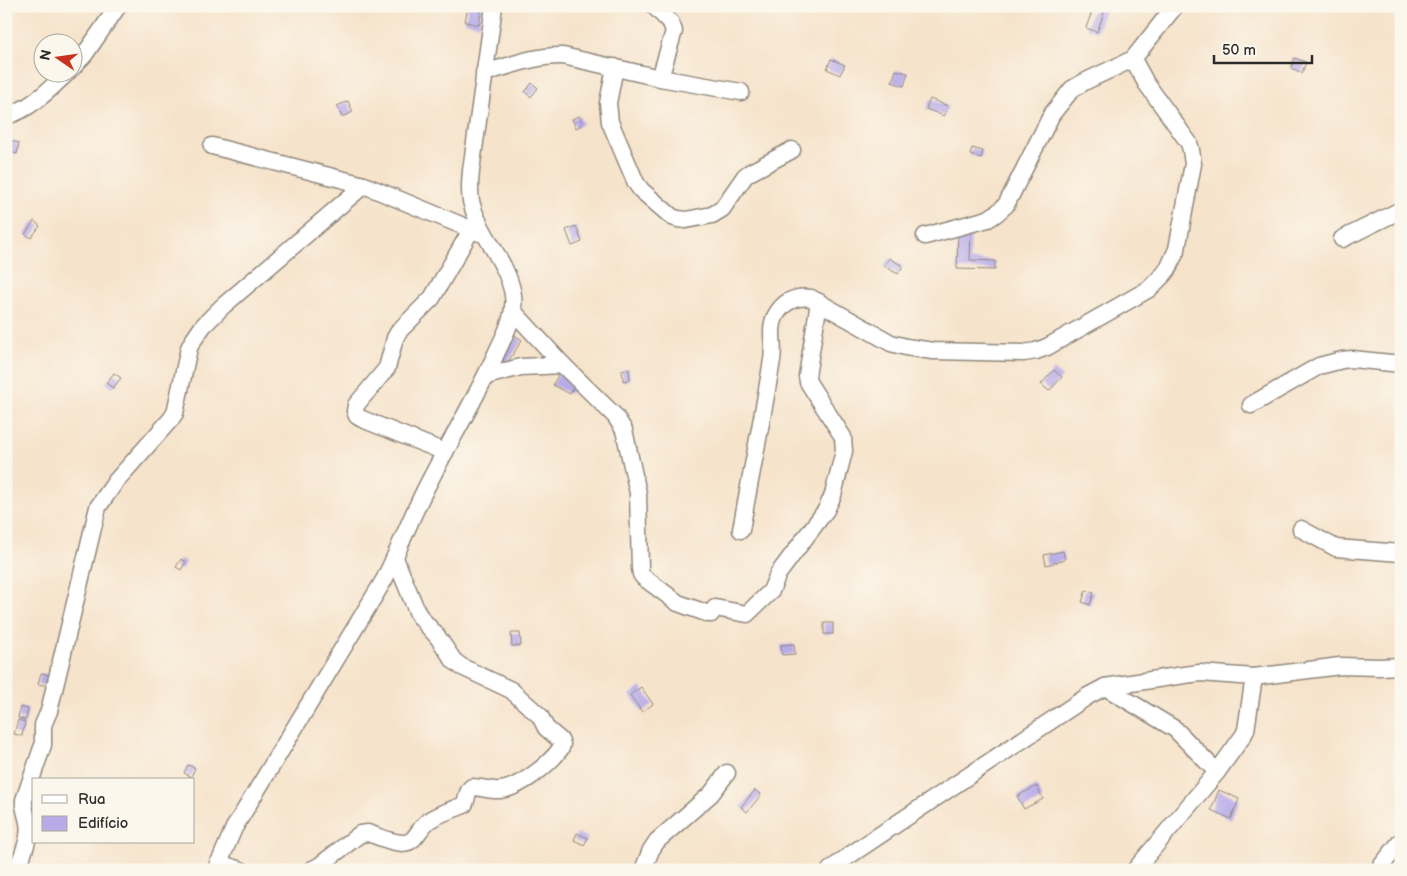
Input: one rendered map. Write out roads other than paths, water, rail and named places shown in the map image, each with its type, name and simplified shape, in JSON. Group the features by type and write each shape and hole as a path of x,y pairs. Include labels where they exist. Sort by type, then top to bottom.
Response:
{"street":[{"path":"82,58 118,6"},
{"path":"241,870 217,866 234,828 384,580 444,452 486,376 508,328 513,311 513,294 508,278 474,212 470,188 494,6"},
{"path":"654,6 671,23 674,31 660,78"},
{"path":"925,236 988,220 1006,205 1052,114 1072,89 1133,59 1175,6"},
{"path":"484,73 551,55 660,78 741,92"},
{"path":"741,530 773,357 772,325 775,316 792,299 811,298 891,343 906,347 933,351 1036,352 1047,348 1149,289 1164,274 1177,249 1193,164 1191,150 1189,143 1146,83 1133,59"},
{"path":"615,67 608,103 610,122 636,184 672,217 686,220 712,216 722,209 745,176 792,150"},
{"path":"6,116 44,95 58,82"},
{"path":"212,146 364,185 487,236"},
{"path":"15,870 28,833 24,800 43,744 43,725 49,711 98,507 116,481 175,413 189,348 203,326 223,306 364,185"},
{"path":"1342,240 1401,210"},
{"path":"444,452 362,419 357,416 355,411 356,405 387,368 395,338 399,331 432,298 471,230"},
{"path":"513,311 615,416 624,430 638,493 640,568 644,578 678,603 709,614 715,608 747,614 771,591 778,574 826,510 833,494 844,451 843,437 808,382 807,376 818,302"},
{"path":"1251,405 1319,366 1352,359 1401,364"},
{"path":"486,376 521,367 563,364"},
{"path":"1302,529 1336,548 1401,553"},
{"path":"311,870 319,866 360,834 368,833 405,844 410,842 430,819 464,805 468,790 472,787 499,790 522,782 562,748 560,740 546,728 540,716 511,690 462,667 454,661 437,636 418,614 395,558"},
{"path":"830,870 850,854 1088,696 1105,687 1192,674 1254,677 1340,666 1401,666"},
{"path":"1135,870 1218,772 1238,744 1246,730 1254,677"},
{"path":"1105,687 1175,730 1218,772"},
{"path":"643,870 656,841 711,794 727,772"},
{"path":"1378,870 1401,841"}]}
